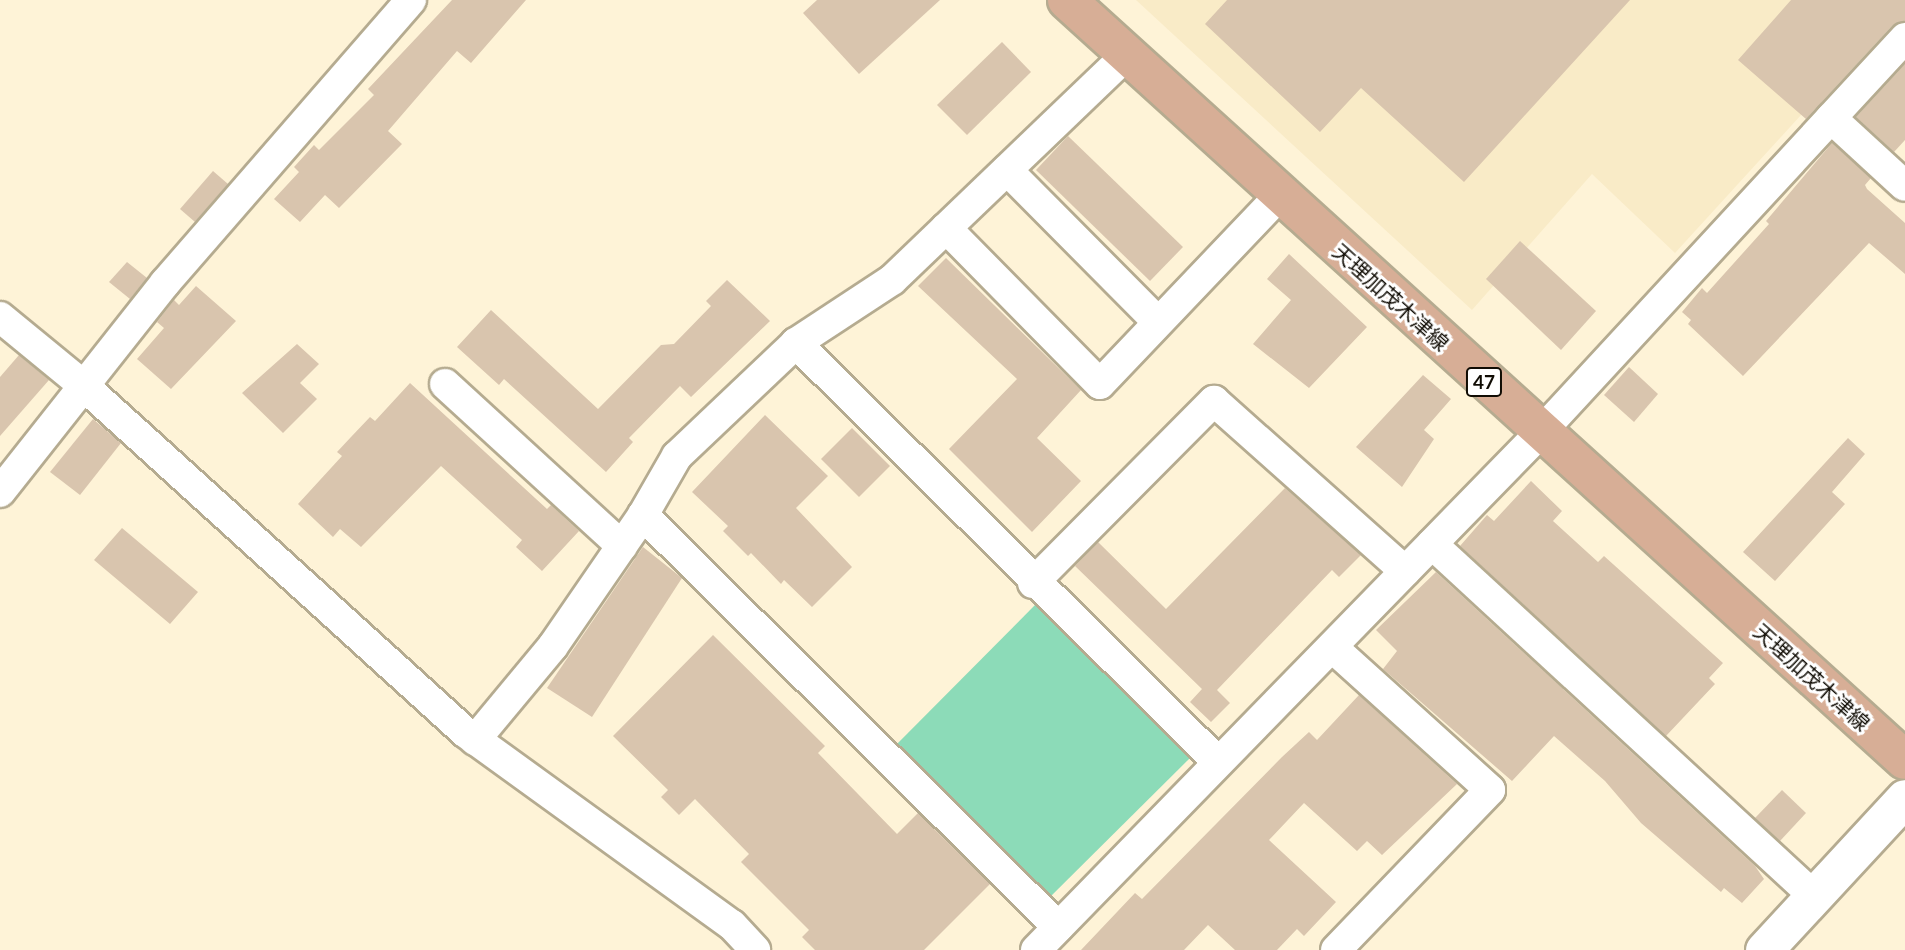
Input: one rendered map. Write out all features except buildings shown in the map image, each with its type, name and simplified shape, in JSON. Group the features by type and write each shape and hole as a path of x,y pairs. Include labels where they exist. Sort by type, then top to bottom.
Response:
{"main road":[{"name":"天理加茂木津線","path":"1067,0 1540,433 1905,760"}],"street":[{"path":"0,492 165,283 411,0"},
{"path":"1036,950 1540,433 1905,37"},
{"path":"475,740 553,646 643,515 677,456 796,343 892,280 1126,55"},
{"path":"1831,118 1905,186"},
{"path":"1007,170 1158,322"},
{"path":"946,228 1100,384 1280,195"},
{"path":"0,317 84,386 475,740 732,926 755,950"},
{"path":"796,343 1033,583 1218,762"},
{"path":"444,384 622,546"},
{"path":"1033,583 1214,401 1405,571"},
{"path":"643,515 1058,926"},
{"path":"1432,544 1814,896"},
{"path":"1332,647 1490,790 1336,950"},
{"path":"1764,950 1905,798"}],"shaded area":[{"path":"1136,0 1905,1 1675,253 1592,174 1472,310"}],"green space":[{"path":"1036,604 1191,757 1045,902 893,748"}]}
